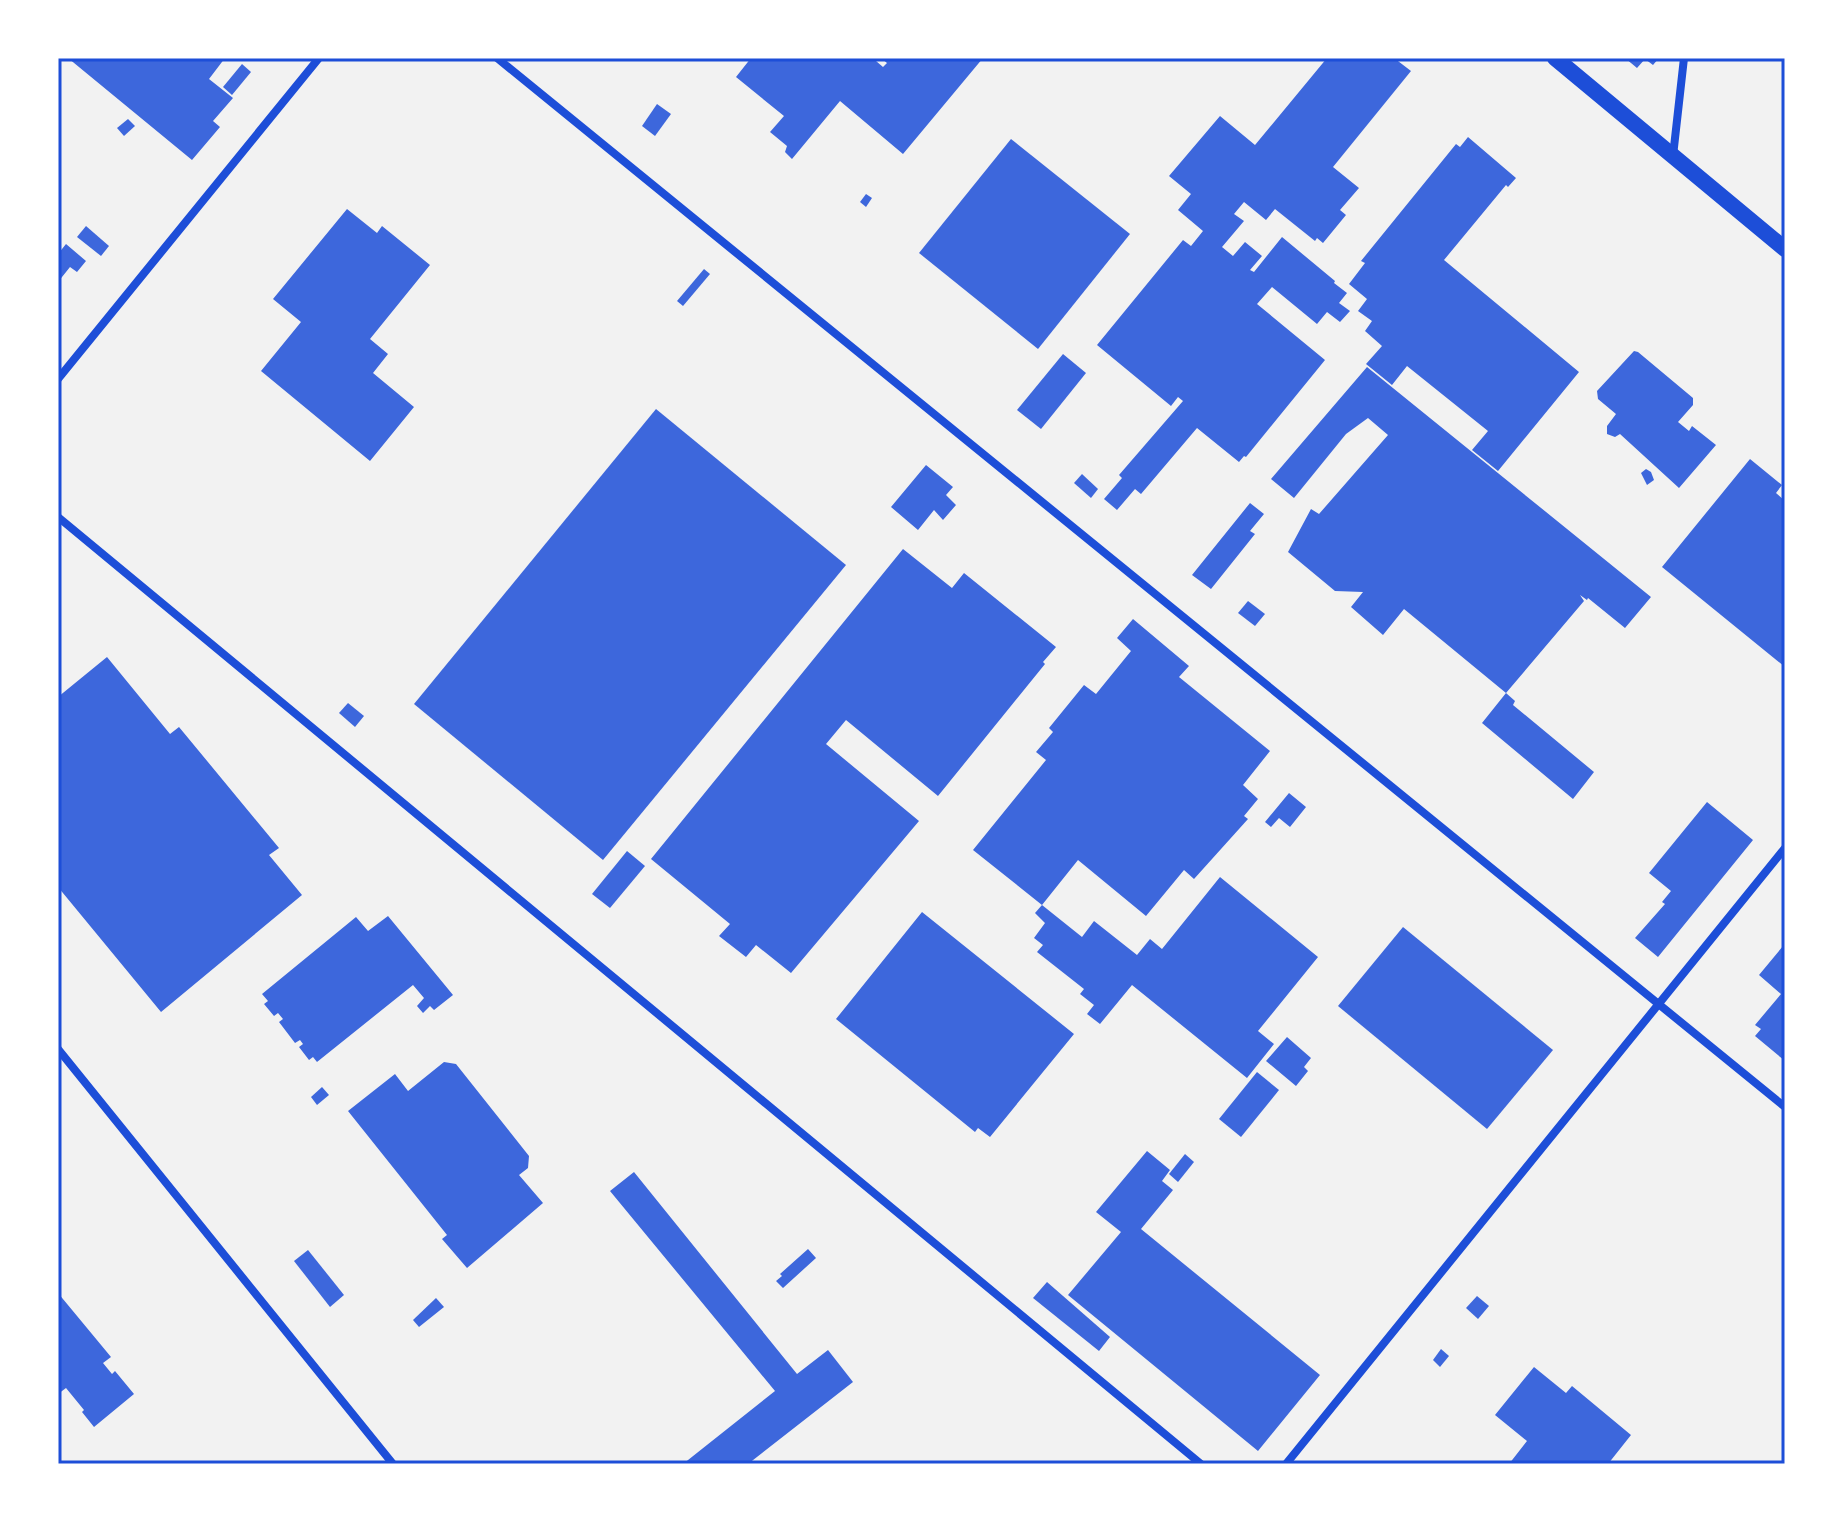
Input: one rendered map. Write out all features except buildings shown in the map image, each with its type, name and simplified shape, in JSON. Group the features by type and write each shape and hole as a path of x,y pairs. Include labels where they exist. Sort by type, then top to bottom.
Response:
{"main road":[{"path":"1555,58 1785,249"}],"street":[{"path":"58,379 319,58"},
{"path":"497,58 1785,1107"},
{"path":"1673,157 1684,58"},
{"path":"58,517 1201,1464"},
{"path":"1286,1464 1785,848"},
{"path":"58,1049 393,1464"}]}
